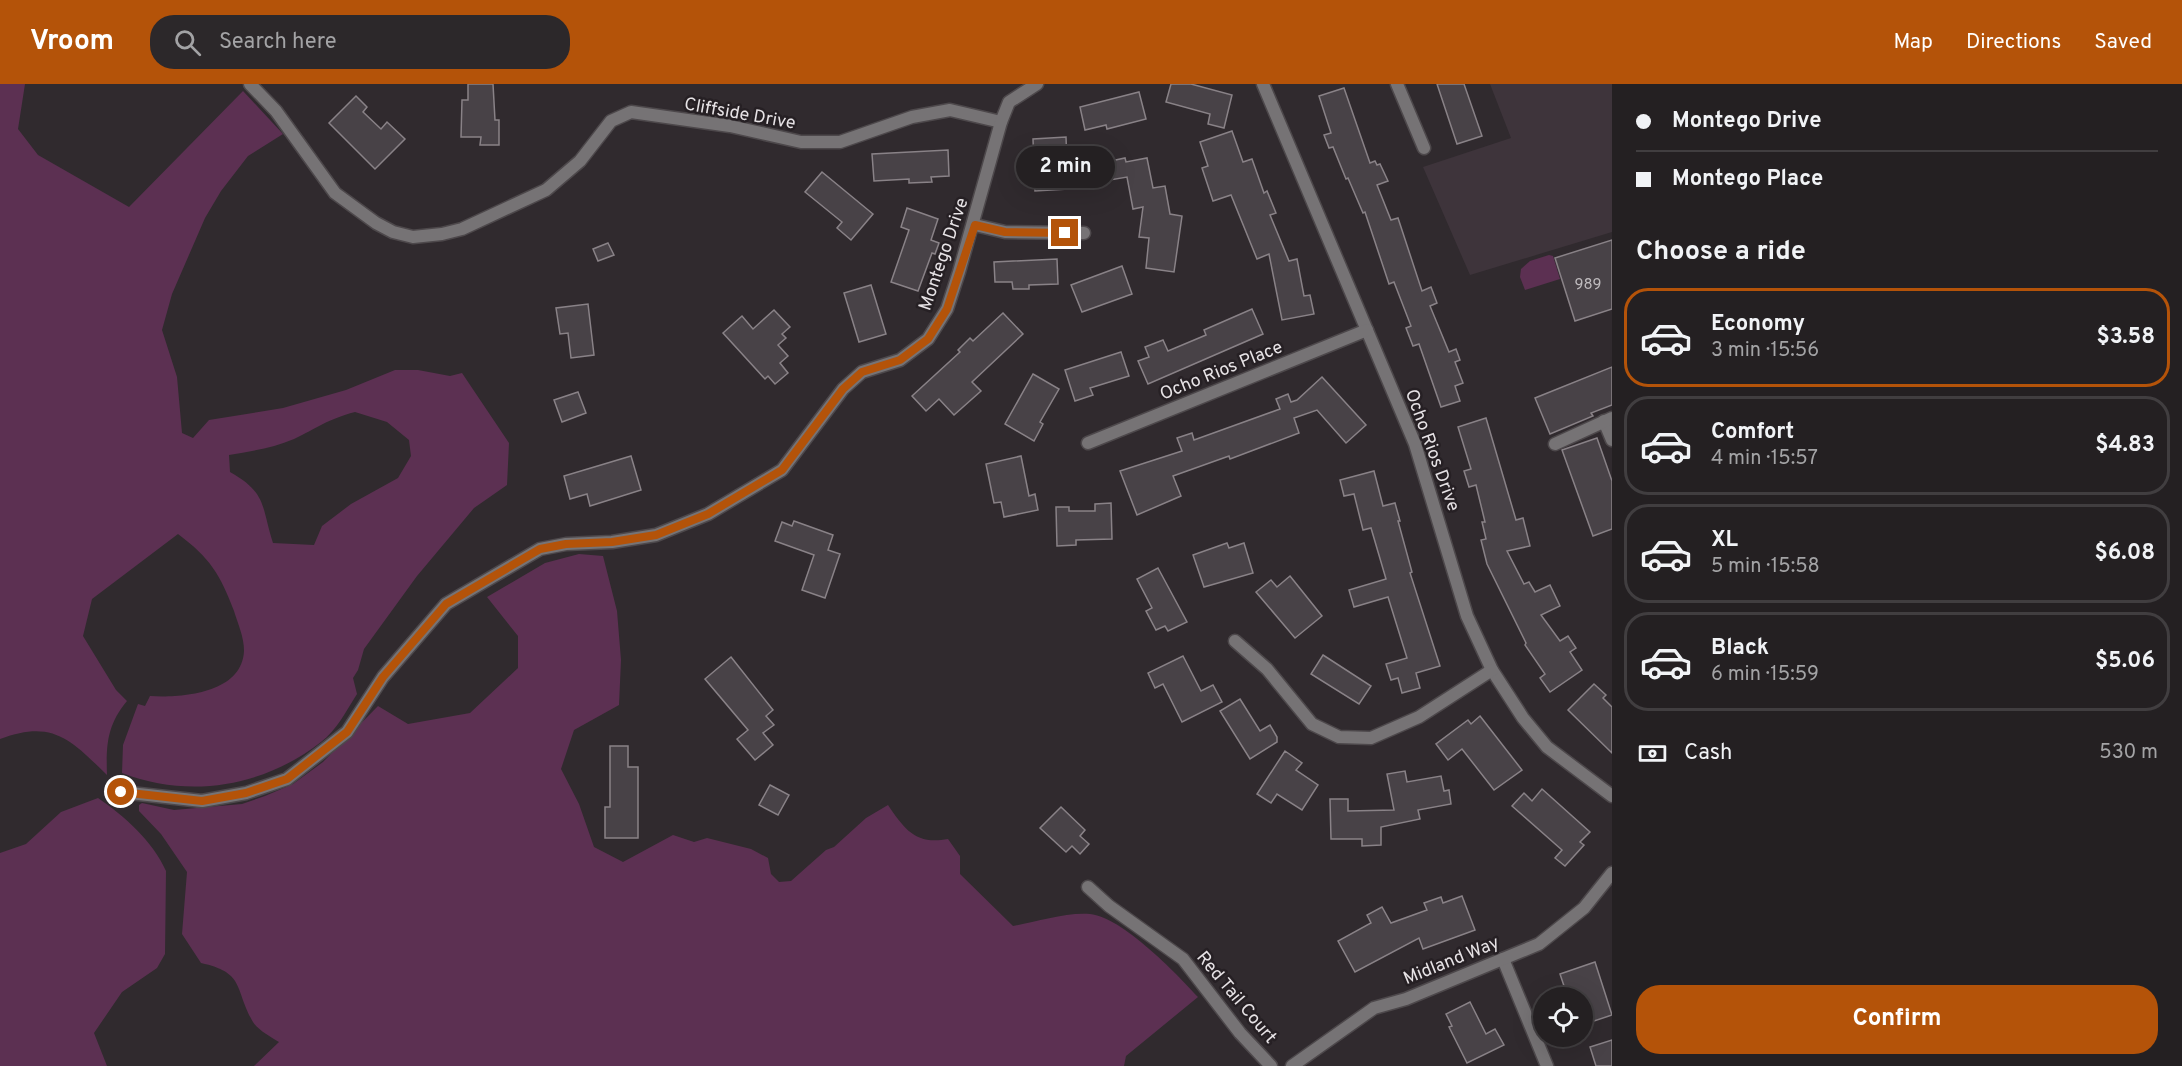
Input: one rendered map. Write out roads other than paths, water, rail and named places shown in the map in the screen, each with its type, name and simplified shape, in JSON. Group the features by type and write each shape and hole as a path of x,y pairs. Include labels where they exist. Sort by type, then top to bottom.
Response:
{"street":[{"name":"Cliffside Drive","path":"250,84 276,111 335,193 381,226 413,237 462,229 546,190 580,161 611,121 631,112 730,126 801,142 840,142 912,117 950,110 1001,122"},
{"name":"Montego Drive","path":"121,792 202,801 246,793 287,779 347,732 383,677 446,604 540,549 566,544 612,542 656,535 708,514 782,470 843,389 862,372 900,360 928,339 947,309 975,225 1001,122 1009,102 1037,84"},
{"name":"Ocho Rios Drive","path":"1263,84 1415,444 1467,616 1492,670 1523,718 1547,747 1612,796"},
{"path":"1397,84 1424,148"},
{"path":"975,225 1005,232 1084,233"},
{"name":"Ocho Rios Place","path":"1088,443 1367,330"},
{"path":"1555,444 1608,420 1612,440"},
{"path":"1234,641 1267,669 1312,723 1340,736 1371,738 1419,717 1492,670"},
{"name":"Midland Way","path":"1293,1066 1374,1008 1406,999 1539,944 1568,924 1612,873"},
{"name":"Red Tail Court","path":"1088,887 1109,906 1183,959 1240,1033 1271,1066"},
{"path":"1503,958 1547,1066"}]}
